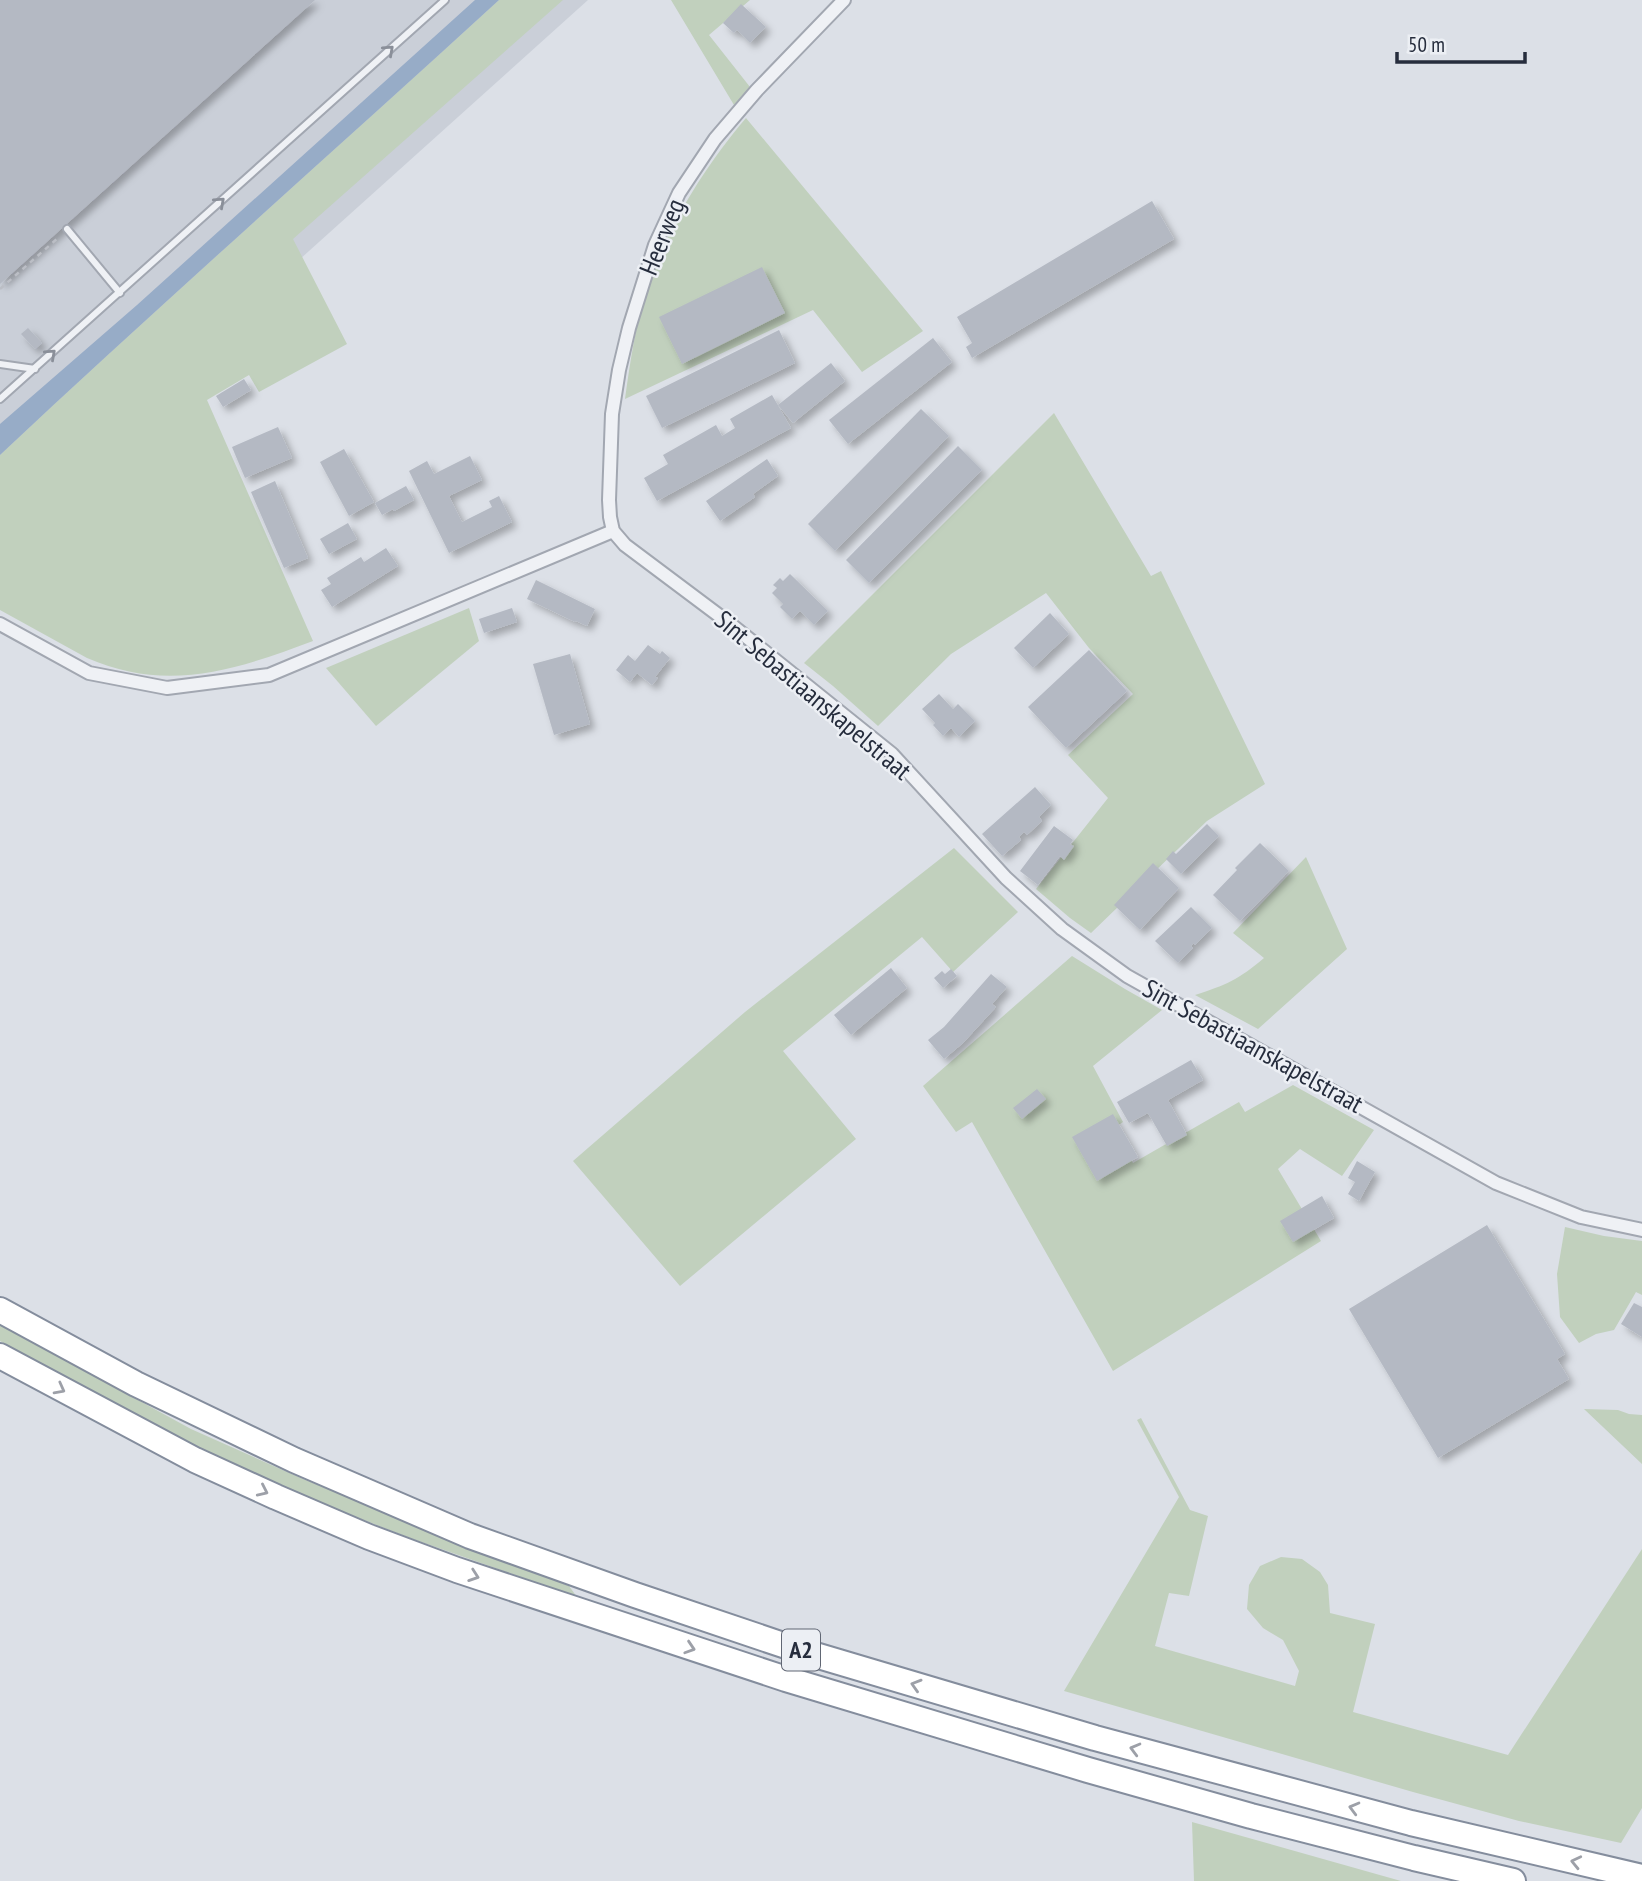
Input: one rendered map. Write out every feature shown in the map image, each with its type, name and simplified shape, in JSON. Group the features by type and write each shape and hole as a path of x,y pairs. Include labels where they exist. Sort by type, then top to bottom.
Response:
{"highway":[{"name":"A2","path":"0,1310 136,1384 294,1460 470,1535 635,1595 795,1648 1095,1738 1411,1823 1642,1877"},
{"name":"A2","path":"0,1356 218,1470 369,1537 457,1570 786,1679 1088,1770 1278,1823 1513,1881"}],"street":[{"name":"Heerweg","path":"613,531 609,500 612,414 629,328 655,245 679,193 715,139 757,90 844,0"},
{"path":"0,624 89,673 167,688 269,675 613,531"},
{"name":"Sint Sebastiaanskapelstraat","path":"613,531 625,545 729,623 892,754 1006,878 1062,929 1127,976 1496,1183 1581,1217 1642,1230"}],"lane":[{"path":"0,400 445,0"},
{"path":"68,229 120,293"},
{"path":"0,364 35,369"}],"path":[{"path":"0,289 68,229"}],"shaded area":[{"path":"0,0 588,0 0,529"}],"green space":[{"path":"499,0 563,0 293,239 347,344 259,392 249,375 207,400 313,641 256,661 201,674 145,674 117,669 87,658 0,610 0,455"},
{"path":"671,0 750,0 709,35 750,87 734,105"},
{"path":"746,118 923,331 862,372 813,310 625,399 640,315 655,265 676,220 702,177"},
{"path":"1054,413 1151,576 1161,571 1265,784 1207,821 1091,933 1036,889 1108,798 1068,755 1133,694 1089,648 1046,593 951,654 878,726 804,663"},
{"path":"469,608 479,641 376,726 326,668"},
{"path":"954,848 1018,912 953,972 922,937 783,1051 856,1139 680,1286 573,1161 745,1012"},
{"path":"1306,857 1347,949 1258,1029 1195,995 1231,981 1264,958 1233,933"},
{"path":"1072,956 1162,1010 1093,1066 1123,1122 1113,1129 1133,1163 1239,1102 1245,1112 1293,1085 1374,1130 1342,1176 1300,1149 1278,1169 1321,1241 1113,1371 972,1122 956,1132 923,1086"},
{"path":"1565,1227 1642,1241 1642,1295 1636,1292 1614,1330 1596,1334 1579,1343 1560,1317 1557,1274"},
{"path":"0,1321 191,1429 303,1479 569,1586 577,1597 410,1538 310,1499 176,1439 0,1341"},
{"path":"1584,1409 1618,1410 1642,1415 1642,1464"},
{"path":"1141,1418 1190,1510 1208,1516 1189,1596 1169,1593 1155,1646 1295,1686 1299,1671 1283,1640 1263,1628 1247,1609 1249,1585 1260,1566 1281,1557 1302,1559 1320,1572 1328,1585 1330,1613 1375,1624 1353,1712 1508,1755 1642,1549 1642,1808 1621,1843 1519,1821 1064,1691 1179,1497 1137,1420"},
{"path":"1192,1822 1401,1881 1194,1881"}],"water":[{"path":"475,0 499,0 0,455 0,424 137,305"}],"building":[{"path":"0,0 315,0 0,284"},
{"path":"741,4 766,27 750,43 737,30 734,33 723,23"},
{"path":"1152,201 1174,239 972,358 966,347 972,343 957,317"},
{"path":"762,267 785,313 682,364 659,317"},
{"path":"28,328 42,343 35,349 21,334"},
{"path":"779,330 795,363 662,428 646,396"},
{"path":"933,338 952,362 848,444 829,420"},
{"path":"831,363 845,381 793,423 778,405"},
{"path":"244,379 251,390 223,407 216,396"},
{"path":"772,395 791,428 657,501 644,478 668,464 663,455 716,425 722,436 735,428 730,419"},
{"path":"921,409 949,436 835,551 808,524"},
{"path":"278,427 292,458 245,478 232,447"},
{"path":"958,446 982,470 869,583 846,560"},
{"path":"344,449 374,502 349,516 320,462"},
{"path":"470,456 482,480 449,496 462,522 492,507 489,501 499,496 512,522 449,553 409,471 427,461 434,474"},
{"path":"767,459 778,476 753,494 755,497 720,521 706,501"},
{"path":"275,481 308,558 284,568 251,492"},
{"path":"406,486 414,500 382,515 375,503"},
{"path":"348,523 357,539 329,554 320,539"},
{"path":"386,548 398,566 332,607 321,590 331,584 327,578 361,557 364,562"},
{"path":"790,574 828,611 814,625 800,611 792,619 780,607 783,604 772,593 777,588 773,585"},
{"path":"536,580 595,609 587,626 527,599"},
{"path":"512,608 517,622 484,633 479,619"},
{"path":"1050,613 1069,634 1033,668 1014,648"},
{"path":"648,645 670,658 652,685 637,673 630,682 616,670 628,655 635,661"},
{"path":"1089,650 1127,691 1066,748 1028,707"},
{"path":"570,654 590,724 554,735 533,664"},
{"path":"939,694 953,709 958,704 975,721 959,737 951,728 943,736 922,709"},
{"path":"1035,787 1051,805 1039,817 1042,821 1027,835 1024,832 1019,837 1021,840 1002,856 982,834"},
{"path":"1207,824 1219,836 1181,874 1166,859 1173,851 1176,854"},
{"path":"1054,826 1073,840 1070,844 1074,846 1064,860 1060,856 1038,885 1020,871"},
{"path":"1260,843 1289,871 1240,921 1213,895"},
{"path":"1153,863 1179,888 1140,930 1114,905"},
{"path":"1191,907 1212,928 1191,946 1193,948 1178,963 1155,941"},
{"path":"891,968 907,988 851,1035 834,1015"},
{"path":"951,969 957,976 943,988 934,978 942,971 945,974"},
{"path":"991,974 1007,987 992,1004 996,1007 963,1043 944,1059 928,1040 944,1027"},
{"path":"1191,1060 1203,1080 1168,1100 1187,1135 1167,1146 1148,1113 1129,1123 1117,1102"},
{"path":"1037,1089 1046,1099 1022,1119 1013,1108"},
{"path":"1113,1114 1138,1157 1097,1181 1072,1137"},
{"path":"1357,1161 1375,1172 1359,1201 1348,1194 1355,1182 1348,1178"},
{"path":"1322,1196 1334,1218 1293,1242 1280,1221"},
{"path":"1487,1225 1565,1354 1557,1359 1569,1379 1438,1458 1349,1309"},
{"path":"1634,1303 1642,1307 1642,1337 1621,1324"}]}
